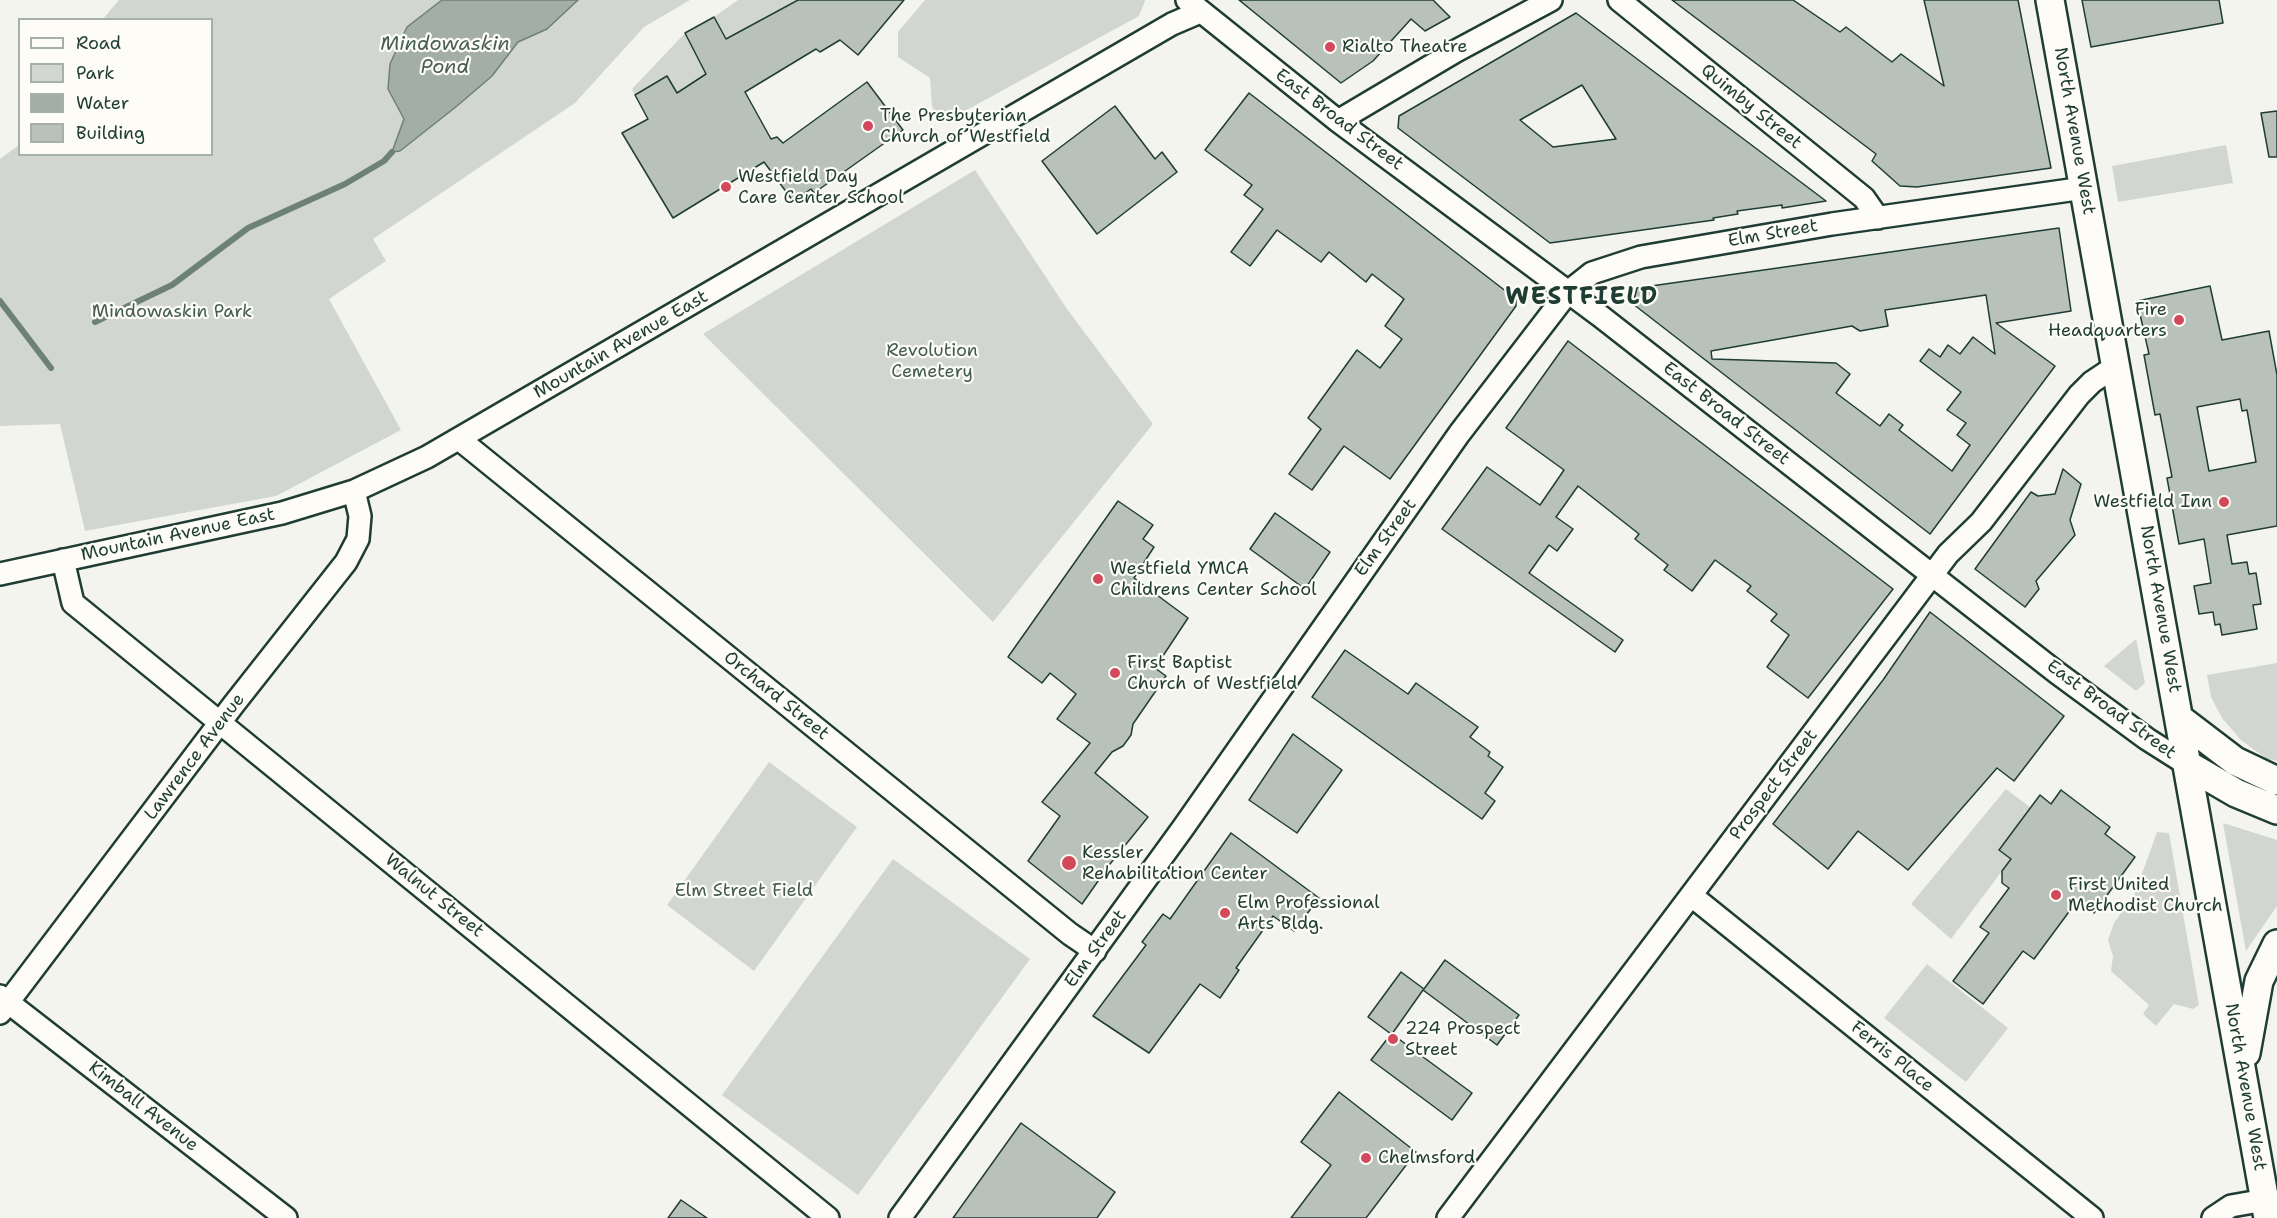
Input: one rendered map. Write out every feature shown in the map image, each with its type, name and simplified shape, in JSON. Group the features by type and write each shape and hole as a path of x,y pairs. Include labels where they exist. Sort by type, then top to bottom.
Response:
{"main road":[{"name":"North Avenue West","path":"2050,0 2266,1209"},
{"path":"2180,719 2235,761 2277,781"},
{"name":"East Broad Street","path":"2188,765 2236,794 2277,810"},
{"path":"2242,1075 2259,981 2277,945"}],"street":[{"path":"1338,121 1456,51 1551,0"},
{"name":"Quimby Street","path":"1619,0 1864,198 1878,218"},
{"name":"East Broad Street","path":"1194,6 1338,121 1568,292 2056,672 2147,739 2188,765"},
{"name":"Mountain Avenue East","path":"0,574 282,513 354,491 427,457 1172,24 1194,6"},
{"name":"Elm Street","path":"900,1218 1095,951 1459,434 1568,292 1592,273 1641,257 1878,218 2084,188"},
{"name":"Prospect Street","path":"1448,1218 1948,554 1981,522 2079,395 2116,366"},
{"name":"Orchard Street","path":"459,439 1052,920 1095,951"},
{"name":"Lawrence Avenue","path":"3,1004 346,562 358,539 360,516 354,491"},
{"name":"Walnut Street","path":"63,560 73,603 828,1218"},
{"name":"Ferris Place","path":"1692,896 2092,1218"},
{"name":"Kimball Avenue","path":"3,1004 286,1218"},
{"path":"2213,1218 2231,1206 2266,1209"}],"green space":[{"name":"Mindowaskin Park","path":"119,0 690,0 644,27 575,103 373,239 386,261 329,299 401,430 276,496 85,531 60,424 0,426 0,159 18,146 18,156 213,156 213,18 104,18"},
{"path":"738,0 798,0 726,39 714,17"},
{"path":"925,0 1145,1 1139,16 941,124 932,106 930,78 898,57 898,32"},
{"path":"685,33 706,74 677,93 667,76 635,95 632,89"},
{"path":"2226,145 2233,183 2118,202 2112,166"},
{"name":"Revolution Cemetery","path":"975,170 1067,309 1153,424 993,622 703,334"},
{"path":"2136,639 2145,683 2136,691 2104,666"},
{"path":"2277,663 2277,761 2267,759 2241,740 2222,718 2211,697 2207,675"},
{"name":"Elm Street Field","path":"769,762 857,827 754,971 667,905"},
{"path":"2006,789 2031,808 2011,859 1951,939 1911,904"},
{"path":"2223,823 2277,840 2277,906 2246,951"},
{"path":"2157,832 2169,833 2199,1005 2193,1009 2174,1004 2156,1026 2143,1014 2149,1005 2111,971 2113,956 2108,940 2114,923 2135,893"},
{"path":"893,859 1030,959 858,1195 722,1095"},
{"path":"1927,964 2008,1028 1966,1082 1884,1018"}],"water":[{"name":"Mindowaskin Pond","path":"442,0 578,0 547,29 518,42 492,76 457,106 400,151 392,152 404,119 388,89 390,64 407,27"}],"building":[{"path":"798,0 904,0 858,55 840,40 820,52 816,49 745,92 771,139 777,137 783,143 867,82 903,130 814,193 811,189 793,201 764,162 673,218 622,133 648,119 635,95 667,76 677,93 706,74 685,33 714,17 726,39"},
{"path":"1239,0 1433,0 1450,17 1425,31 1411,19 1373,61 1341,83"},
{"path":"1672,0 1793,0 1840,32 1846,27 1892,62 1901,54 1944,86 1924,0 2018,0 2051,168 1917,187 1900,186 1872,161 1876,154"},
{"path":"2082,0 2219,0 2223,23 2091,47"},
{"path":"1576,13 1826,201 1782,208 1782,205 1737,211 1738,214 1713,218 1714,220 1550,243 1398,128 1399,116","holes":["1582,85 1616,139 1553,147 1520,120"]},
{"path":"1249,93 1516,299 1516,306 1390,479 1344,446 1312,490 1289,474 1321,429 1308,418 1357,350 1380,368 1402,339 1385,326 1404,299 1372,274 1366,282 1329,252 1321,262 1277,230 1250,266 1231,252 1263,209 1244,195 1252,185 1205,150"},
{"path":"1115,106 1155,159 1162,152 1177,172 1097,234 1042,161"},
{"path":"2277,111 2277,157 2269,157 2261,113"},
{"path":"2059,228 2071,311 1996,323 2055,366 1930,534 1633,304 1637,288","holes":["1986,295 1995,354 1973,337 1960,354 1948,345 1940,357 1929,349 1920,361 1961,392 1947,410 1966,423 1957,435 1970,445 1952,471 1899,430 1903,425 1889,414 1880,426 1836,393 1850,374 1836,363 1712,359 1711,351 1852,326 1860,331 1888,326 1885,310"]},
{"path":"2210,286 2222,340 2269,331 2277,375 2277,526 2227,535 2232,564 2247,562 2249,574 2256,573 2261,604 2253,605 2257,629 2222,635 2220,624 2215,625 2213,612 2199,614 2194,586 2211,583 2204,539 2179,544 2167,478 2172,477 2160,414 2155,415 2144,355 2149,354 2137,301","holes":["2240,399 2242,411 2247,410 2256,462 2209,471 2197,407"]},
{"path":"1568,341 1893,589 1808,698 1767,667 1789,635 1771,621 1777,614 1747,591 1751,586 1715,560 1692,591 1664,570 1668,565 1635,539 1639,534 1578,486 1556,517 1573,529 1557,551 1549,545 1529,573 1623,640 1615,652 1442,529 1487,467 1540,505 1564,470 1506,428"},
{"path":"2063,469 2081,484 2070,520 2075,535 2036,581 2039,589 2025,607 1975,569 2031,492 2038,496 2055,494"},
{"path":"1118,501 1153,525 1143,539 1154,547 1134,578 1188,618 1155,668 1166,676 1133,724 1131,735 1123,746 1112,752 1095,773 1148,817 1110,864 1082,904 1028,861 1060,816 1042,802 1090,743 1057,719 1076,694 1050,673 1042,683 1008,657"},
{"path":"1275,513 1330,552 1305,589 1250,549"},
{"path":"1930,612 2064,716 2014,781 1997,768 1908,870 1858,831 1828,869 1773,824 1883,680"},
{"path":"1345,650 1408,694 1416,683 1478,727 1470,737 1490,752 1488,756 1503,767 1485,793 1495,801 1482,819 1312,697"},
{"path":"1293,734 1342,770 1297,833 1249,800"},
{"name":"First United Methodist Church","path":"2061,790 2110,827 2105,834 2135,857 2094,913 2077,901 2034,959 2023,951 1983,1004 1953,981 1989,933 1980,927 2009,888 2002,883 2002,871 2011,859 1999,850 2040,795 2051,804"},
{"path":"1231,833 1319,898 1294,931 1273,916 1236,968 1239,970 1220,998 1200,984 1149,1053 1093,1016 1146,945 1142,942 1163,914 1170,919"},
{"name":"224 Prospect Street","path":"1445,960 1519,1015 1497,1045 1423,990 1392,1034 1472,1093 1452,1120 1371,1060 1391,1034 1368,1017 1401,972 1424,989"},
{"name":"Chelmsford","path":"1339,1092 1416,1152 1366,1218 1291,1218 1331,1165 1301,1142"},
{"path":"1021,1123 1115,1192 1097,1218 953,1218"},
{"path":"681,1200 707,1218 668,1218"}],"waterway":[{"path":"95,322 172,285 248,228 345,184 384,161 392,152"},
{"path":"0,301 51,368"}],"place":[{"name":"Rialto Theatre","path":"1330,47"},
{"name":"The Presbyterian Church of Westfield","path":"868,126"},
{"name":"Westfield Day Care Center School","path":"726,187"},
{"name":"Fire Headquarters","path":"2179,320"},
{"name":"Westfield Inn","path":"2224,502"},
{"name":"Westfield YMCA Childrens Center School","path":"1098,579"},
{"name":"First Baptist Church of Westfield","path":"1115,673"},
{"name":"Kessler Rehabilitation Center","path":"1069,863"},
{"name":"First United Methodist Church","path":"2056,895"},
{"name":"Elm Professional Arts Bldg.","path":"1225,913"},
{"name":"224 Prospect Street","path":"1393,1039"},
{"name":"Chelmsford","path":"1366,1158"}],"district":[{"name":"WESTFIELD","path":"1582,298"}]}
